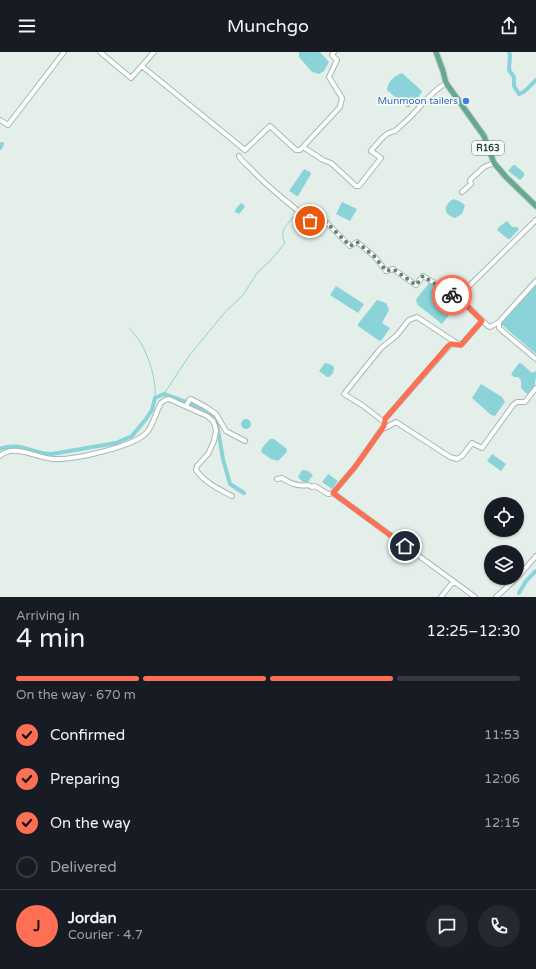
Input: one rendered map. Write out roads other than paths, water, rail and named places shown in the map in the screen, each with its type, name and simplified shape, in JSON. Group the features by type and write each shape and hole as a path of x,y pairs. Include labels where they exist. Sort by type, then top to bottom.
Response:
{"main road":[{"name":"R163","path":"436,52 444,71 446,83 484,136 494,163 536,206"}],"street":[{"path":"0,120 8,125 64,52"},
{"path":"100,52 130,78 154,52"},
{"path":"141,67 143,67 245,150 270,126 296,150 300,150 340,107 342,98 329,77 337,60 332,55 334,52"},
{"path":"303,146 323,160 331,163 356,186 359,186 381,158 371,151 381,140 392,131 395,131 413,114 429,96 446,83"},
{"path":"239,156 241,160 251,168 261,180 302,213 318,229 326,222 350,246 357,242 375,257 386,271 393,269 416,285 423,276 458,297 490,328 499,322 536,282"},
{"path":"462,192 471,184 470,180 484,167 494,163"},
{"path":"458,297 536,220"},
{"path":"459,345 417,317 409,320 396,336 381,348 344,394 362,405 384,424 386,428 396,422 450,457 457,459 462,456 472,443 482,448 513,405 518,402 525,402 536,388"},
{"path":"333,493 355,467 384,424 385,419 448,346 451,344 461,345 482,321"},
{"path":"499,322 499,328 536,359"},
{"path":"0,456 3,452 19,451 41,458 64,458 98,452 127,444 144,435 148,431 158,408 165,400 169,399 207,416 213,421 216,431 214,441 208,454 197,466 196,470 208,483 232,496"},
{"path":"186,406 190,399 206,406 216,414 224,430 244,441"},
{"path":"277,479 282,478 288,482 301,486 315,486 328,494 333,493 475,597"},
{"path":"524,570 536,556"},
{"path":"441,597 453,582"},
{"path":"496,597 509,585"}],"water":[{"path":"299,52 320,52 329,62 324,71 319,74 312,72 299,57"},
{"path":"402,73 422,91 417,100 408,108 387,90 392,79"},
{"path":"513,165 524,173 524,176 520,180 508,171"},
{"path":"304,169 311,174 297,196 289,191"},
{"path":"453,199 465,205 462,214 455,218 446,212 447,204"},
{"path":"342,202 357,209 350,221 336,214"},
{"path":"242,203 245,207 239,214 235,212 235,210"},
{"path":"507,221 512,227 517,227 519,229 510,239 497,230"},
{"path":"430,282 456,301 457,304 442,324 418,305 416,301"},
{"path":"536,284 536,354 501,324"},
{"path":"336,286 364,304 358,313 330,295"},
{"path":"377,300 386,303 389,310 382,323 390,328 381,341 358,326"},
{"path":"325,363 332,365 334,368 333,373 329,377 319,371"},
{"path":"519,363 521,363 532,373 536,371 536,381 534,387 527,394 521,388 521,380 511,374"},
{"path":"481,384 502,397 505,402 495,416 491,415 472,398"},
{"path":"246,419 251,424 246,429 241,424"},
{"path":"270,439 274,439 287,449 286,453 278,461 271,459 261,452 262,448"},
{"path":"492,454 506,464 501,471 487,461"},
{"path":"302,470 308,471 313,475 308,482 303,482 298,477"},
{"path":"328,474 338,481 332,489 322,482"}],"waterway":[{"path":"509,52 509,70 514,77 514,86 519,94 526,90 536,80"},
{"path":"0,148 2,144"},
{"path":"164,394 189,356 225,312 243,295 257,273 271,260 285,243 283,239 284,228 295,215"},
{"path":"129,328 141,343 147,356 154,377 155,398"},
{"path":"0,449 14,446 52,454 116,443 132,436 152,410 155,398 164,394 186,402 212,416 217,424 223,459 230,484 244,493"},
{"path":"519,593 526,581 536,571"}],"place":[{"name":"Munmoon tailers","path":"466,101"}]}
